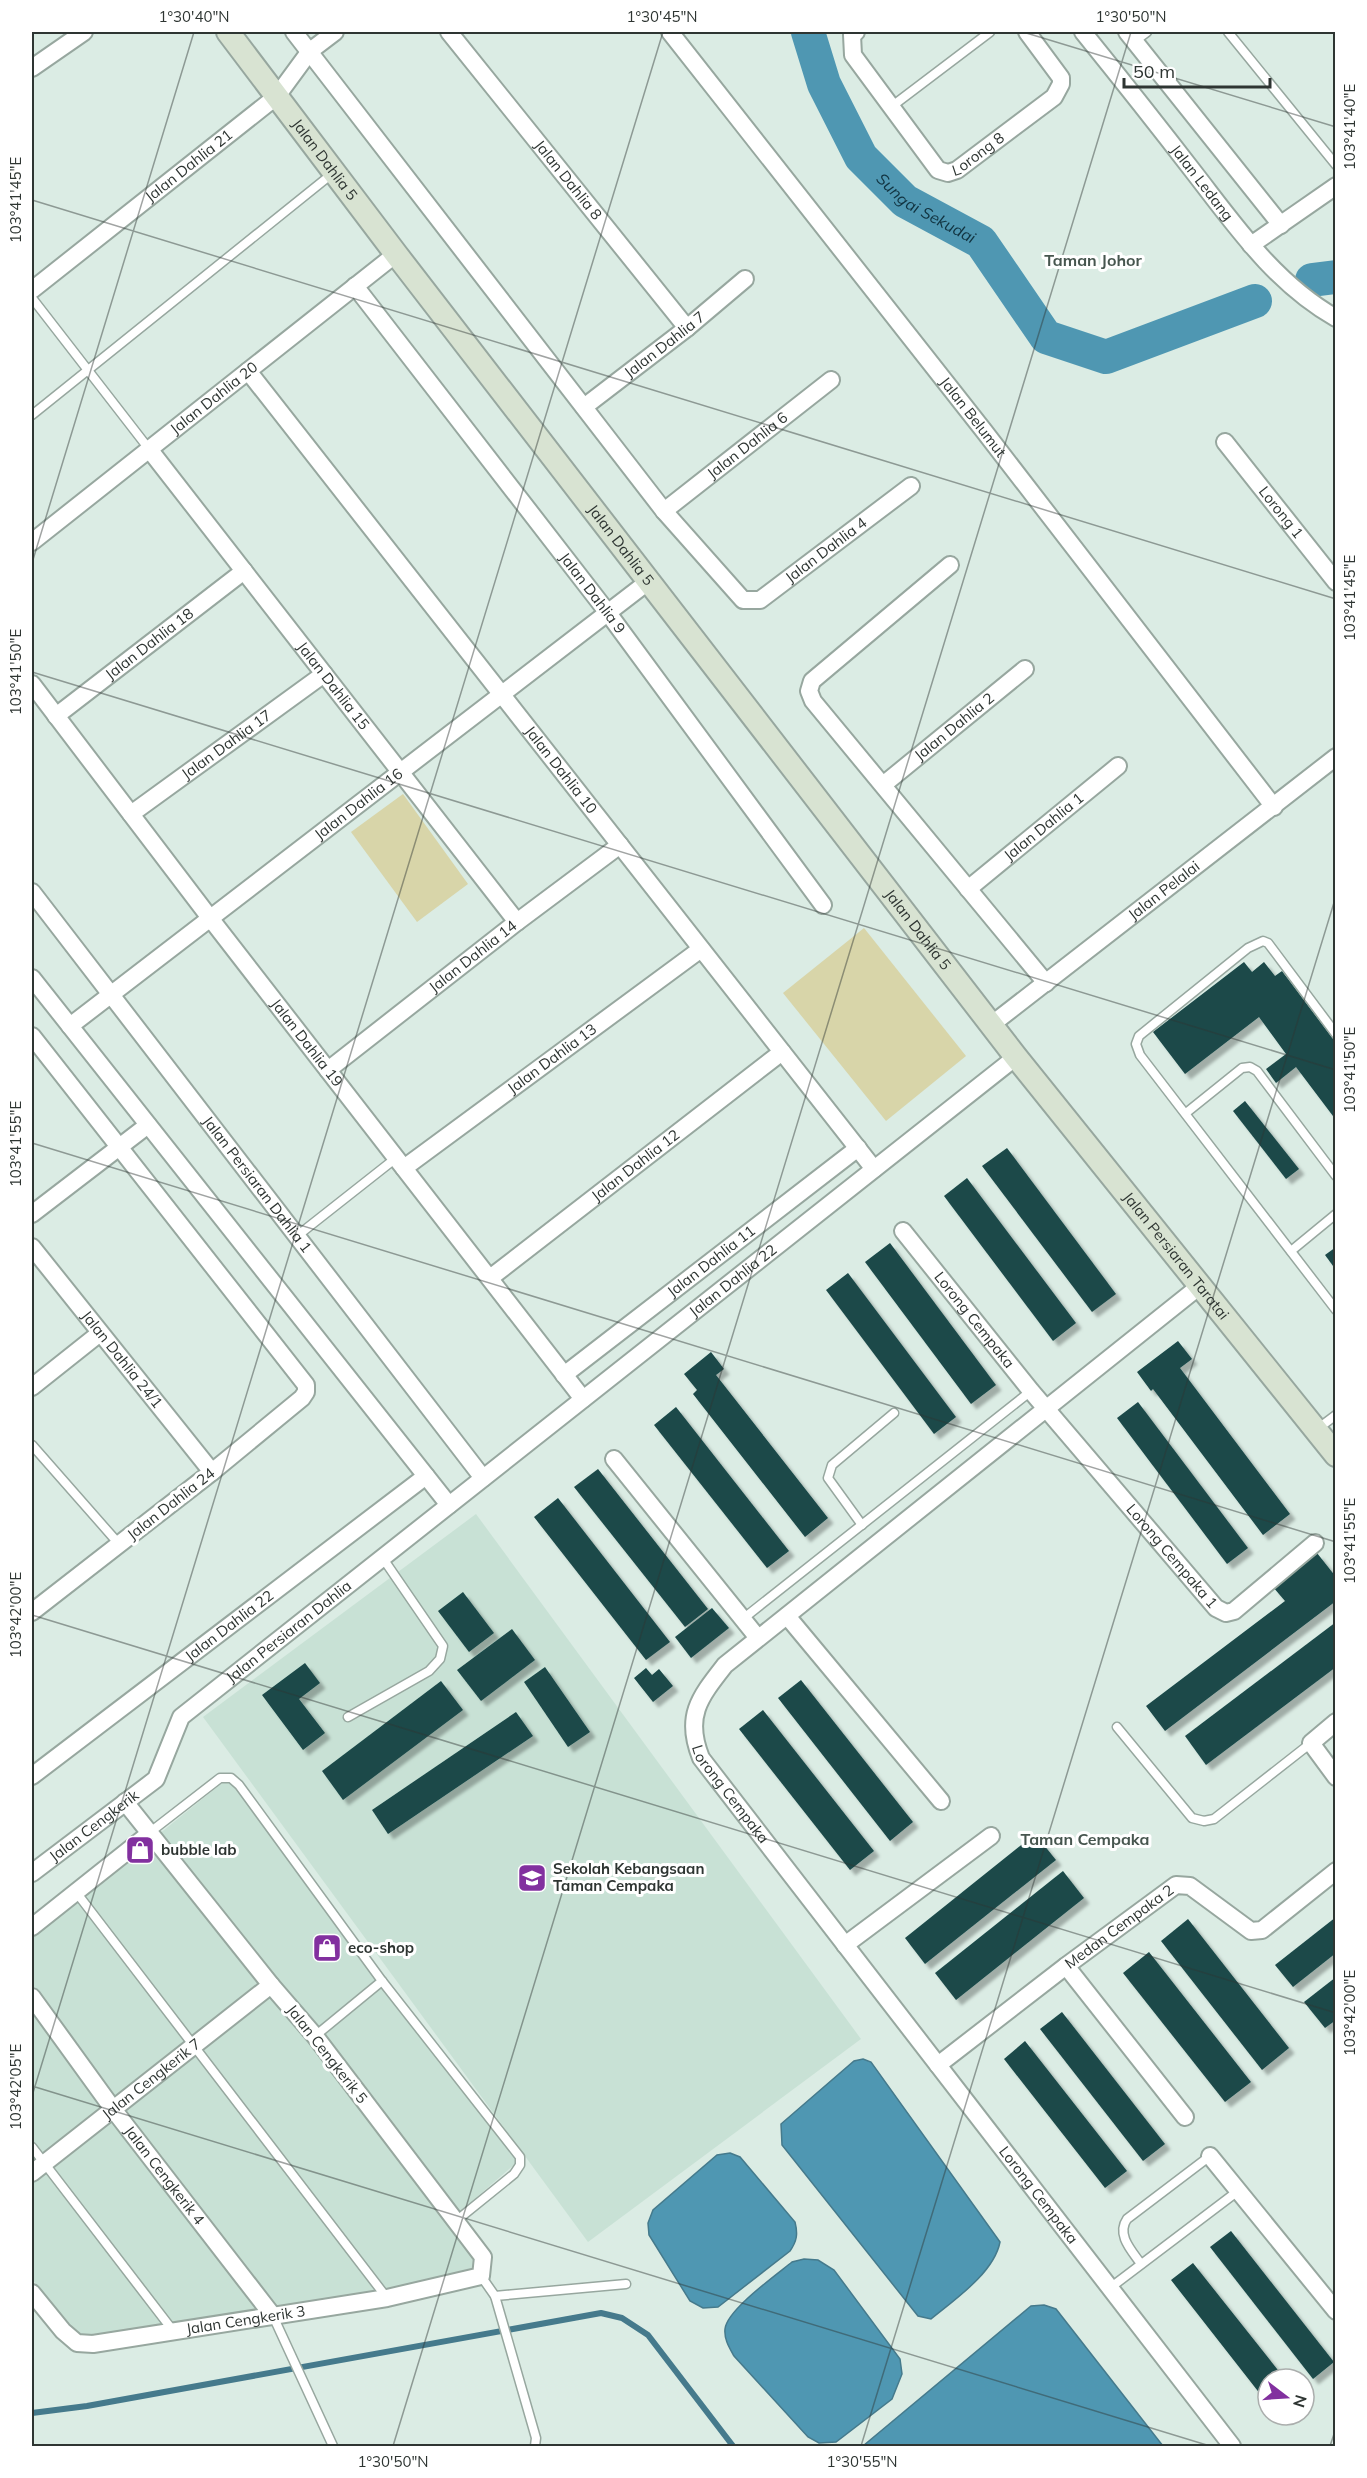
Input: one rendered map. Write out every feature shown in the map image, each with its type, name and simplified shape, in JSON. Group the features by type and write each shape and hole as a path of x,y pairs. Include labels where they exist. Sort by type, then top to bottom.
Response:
{"street":[{"path":"32,68 84,32"},
{"name":"Jalan Dahlia 5","path":"228,32 396,254 1016,1057"},
{"path":"294,32 664,511"},
{"name":"Jalan Dahlia 21","path":"32,290 277,96 310,51 335,32"},
{"name":"Jalan Dahlia 8","path":"449,32 687,328"},
{"name":"Jalan Belumut","path":"670,32 984,431 1274,807"},
{"name":"Lorong 8","path":"854,33 854,55 938,170 948,174 957,170 1054,97 1058,91 1061,78 1027,32"},
{"name":"Jalan Ledang","path":"1083,32 1251,245 1285,281 1312,304 1335,318"},
{"path":"1137,35 1281,225"},
{"path":"1251,245 1335,186"},
{"name":"Jalan Dahlia 20","path":"32,542 396,254"},
{"name":"Jalan Dahlia 7","path":"584,407 687,328 745,279"},
{"name":"Jalan Dahlia 9","path":"355,286 608,613 823,905"},
{"name":"Jalan Dahlia 10","path":"248,371 874,1169"},
{"name":"Jalan Dahlia 6","path":"664,511 831,380"},
{"name":"Lorong 1","path":"1225,442 1335,582"},
{"name":"Jalan Dahlia 15","path":"149,449 517,922"},
{"name":"Jalan Dahlia 4","path":"664,511 736,594 743,600 760,600 911,486"},
{"path":"950,565 812,681 809,691 813,701 1046,983"},
{"name":"Jalan Dahlia 18","path":"56,716 244,571"},
{"name":"Jalan Dahlia 16","path":"70,1026 650,581"},
{"name":"Jalan Dahlia 2","path":"883,785 1025,669"},
{"name":"Jalan Dahlia 17","path":"131,814 324,674"},
{"name":"Jalan Dahlia 19","path":"32,684 210,918 583,1399"},
{"name":"Jalan Pelalai","path":"991,1025 1274,807 1335,757"},
{"name":"Jalan Dahlia 1","path":"968,889 1118,766"},
{"name":"Jalan Dahlia 14","path":"328,1070 517,922 620,845"},
{"name":"Jalan Persiaran Dahlia 1","path":"32,892 483,1478"},
{"name":"Jalan Dahlia 13","path":"400,1163 701,949"},
{"path":"32,978 449,1505"},
{"path":"32,1036 118,1147"},
{"name":"Jalan Dahlia 12","path":"490,1278 782,1052"},
{"name":"Jalan Dahlia 22","path":"449,1505 1016,1057"},
{"name":"Jalan Persiaran Taratai","path":"1016,1057 1335,1455"},
{"path":"32,1214 148,1125"},
{"name":"Jalan Dahlia 24","path":"32,1612 212,1473 302,1398 306,1392 306,1386 118,1147"},
{"name":"Jalan Dahlia 11","path":"564,1375 858,1148"},
{"name":"Lorong Cempaka","path":"903,1230 1047,1408"},
{"name":"Jalan Dahlia 24/1","path":"32,1247 212,1473"},
{"name":"Lorong Cempaka","path":"1201,1285 725,1665 703,1693 697,1705 694,1717 694,1742 701,1758 1232,2446"},
{"path":"32,1387 100,1333"},
{"name":"Lorong Cempaka 1","path":"1047,1408 1216,1608 1226,1613 1234,1611 1315,1542"},
{"path":"614,1459 758,1638"},
{"name":"Jalan Dahlia 22","path":"32,1776 426,1476"},
{"name":"Jalan Persiaran Dahlia","path":"156,1779 180,1717 449,1505"},
{"path":"787,1616 941,1801"},
{"path":"1335,1722 1311,1743 1335,1777"},
{"name":"Jalan Cengkerik","path":"32,1873 156,1779"},
{"name":"Jalan Cengkerik 5","path":"125,1802 271,1985 315,2036 456,2221 483,2257 481,2276"},
{"path":"32,1927 149,1834"},
{"path":"845,1945 991,1836"},
{"name":"Medan Cempaka 2","path":"938,2065 1176,1885 1190,1886 1251,1931 1262,1930 1335,1871"},
{"path":"1066,1966 1185,2117"},
{"name":"Jalan Cengkerik 7","path":"38,2168 271,1985"},
{"name":"Jalan Cengkerik 4","path":"32,1997 113,2109 273,2316"},
{"path":"1210,2156 1335,2311"},
{"name":"Jalan Cengkerik 3","path":"32,2293 63,2331 77,2343 93,2344 387,2298 481,2276"}],"lane":[{"path":"891,107 990,32"},
{"path":"1228,32 1335,165"},
{"path":"32,415 334,172"},
{"path":"32,298 149,449"},
{"path":"1335,1034 1268,943 1257,943 1139,1036 1136,1044 1140,1055 1335,1310"},
{"path":"1186,1113 1242,1068 1250,1068 1257,1071 1335,1176"},
{"path":"297,1236 400,1163"},
{"path":"1291,1251 1335,1214"},
{"path":"744,1618 1031,1391"},
{"path":"862,1525 828,1478 832,1465 894,1413"},
{"path":"1316,1430 1335,1415"},
{"path":"32,1445 119,1544"},
{"path":"348,1718 429,1671 440,1659 442,1646 382,1557"},
{"path":"1117,1727 1192,1818 1204,1821 1214,1820 1311,1743"},
{"path":"149,1834 220,1778 231,1778 239,1785 382,1981 520,2157 520,2165 514,2174 456,2221"},
{"path":"76,1892 387,2298"},
{"path":"315,2036 382,1981"},
{"path":"32,2147 38,2168 174,2333"},
{"path":"1141,2264 1125,2239 1122,2232 1123,2225 1127,2219 1210,2156"},
{"path":"1110,2288 1238,2191"},
{"name":"Jalan Cengkerik 5","path":"481,2276 495,2296 502,2318 536,2438 535,2446"},
{"path":"495,2296 626,2284"},
{"name":"Jalan Cengkerik 4","path":"273,2316 333,2446"}],"shaded area":[{"path":"403,794 468,884 417,922 351,832"},
{"path":"864,928 966,1056 886,1121 783,993"},
{"name":"Sekolah Kebangsaan Taman Cempaka","path":"476,1514 861,2039 588,2242 203,1717"},
{"path":"222,1783 230,1783 238,1789 385,1993 515,2158 516,2163 448,2222 475,2259 474,2270 374,2293 90,2338 81,2337 32,2279 32,1937"}],"water":[{"path":"863,2059 871,2062 1000,2242 982,2275 931,2319 918,2316 782,2145 781,2124 854,2061"},
{"path":"730,2153 740,2157 795,2222 796,2237 790,2251 718,2307 703,2308 690,2301 649,2235 648,2223 653,2210 717,2155"},
{"path":"804,2259 818,2260 834,2270 900,2359 902,2374 892,2399 836,2442 819,2443 808,2437 734,2356 725,2336 728,2321 743,2303 792,2262"},
{"path":"1044,2305 1056,2309 1163,2446 863,2446 1031,2306"}],"building":[{"path":"1244,962 1252,972 1264,962 1275,976 1282,971 1336,1043 1336,1120 1296,1067 1276,1083 1266,1069 1286,1054 1259,1017 1185,1074 1153,1032"},
{"path":"1245,1101 1299,1169 1286,1179 1233,1111"},
{"path":"1007,1148 1116,1294 1092,1312 982,1166"},
{"path":"967,1178 1076,1323 1053,1341 944,1196"},
{"path":"890,1243 996,1385 971,1404 865,1262"},
{"path":"1336,1247 1336,1270 1325,1255"},
{"path":"848,1273 956,1417 934,1434 826,1290"},
{"path":"1178,1341 1192,1359 1180,1368 1290,1514 1263,1535 1153,1389 1151,1391 1137,1372"},
{"path":"711,1352 724,1369 716,1375 828,1518 805,1537 693,1394 697,1390 684,1374"},
{"path":"1138,1402 1248,1548 1227,1564 1117,1418"},
{"path":"676,1407 789,1551 767,1568 654,1425"},
{"path":"598,1469 708,1609 685,1627 574,1487"},
{"path":"558,1498 670,1642 646,1660 534,1517"},
{"path":"1317,1553 1336,1577 1336,1601 1165,1731 1146,1706 1285,1601 1273,1587"},
{"path":"463,1592 494,1633 469,1652 438,1611"},
{"path":"712,1608 729,1628 691,1658 675,1637"},
{"path":"1336,1622 1336,1667 1206,1765 1185,1736"},
{"path":"512,1629 535,1660 481,1701 457,1670"},
{"path":"305,1663 320,1683 299,1699 325,1733 303,1750 262,1695"},
{"path":"545,1667 590,1732 568,1747 524,1682"},
{"path":"646,1668 652,1675 659,1669 673,1686 653,1702 634,1678"},
{"path":"801,1680 913,1822 890,1841 778,1698"},
{"path":"441,1681 463,1710 343,1800 322,1771"},
{"path":"763,1710 874,1851 850,1870 739,1729"},
{"path":"516,1712 533,1736 388,1834 372,1810"},
{"path":"1035,1834 1056,1860 925,1964 905,1938"},
{"path":"1063,1871 1084,1898 956,2000 935,1973"},
{"path":"1336,1917 1336,1953 1293,1987 1275,1965"},
{"path":"1188,1919 1289,2048 1262,2070 1161,1941"},
{"path":"1149,1952 1251,2082 1225,2102 1123,1973"},
{"path":"1336,1977 1336,2020 1325,2028 1304,2002"},
{"path":"1062,2012 1165,2144 1143,2161 1040,2029"},
{"path":"1025,2041 1127,2171 1105,2188 1004,2059"},
{"path":"1231,2231 1334,2362 1316,2377 1316,2367 1304,2367 1210,2247"},
{"path":"1193,2263 1275,2367 1256,2367 1256,2389 1171,2280"}],"waterway":[{"name":"Sungai Sekudai","path":"808,32 824,84 861,157 905,201 981,242 1046,337 1106,357 1255,301"},
{"name":"Sungai Sekudai","path":"1312,280 1336,277"},
{"path":"32,2413 87,2406 601,2313 622,2318 648,2335 733,2446"}],"place":[{"name":"bubble lab","path":"140,1850"},
{"name":"Sekolah Kebangsaan Taman Cempaka","path":"532,1878"},
{"name":"eco-shop","path":"327,1948"}],"district":[{"name":"Taman Johor","path":"1093,260"},
{"name":"Taman Cempaka","path":"1085,1839"}]}
